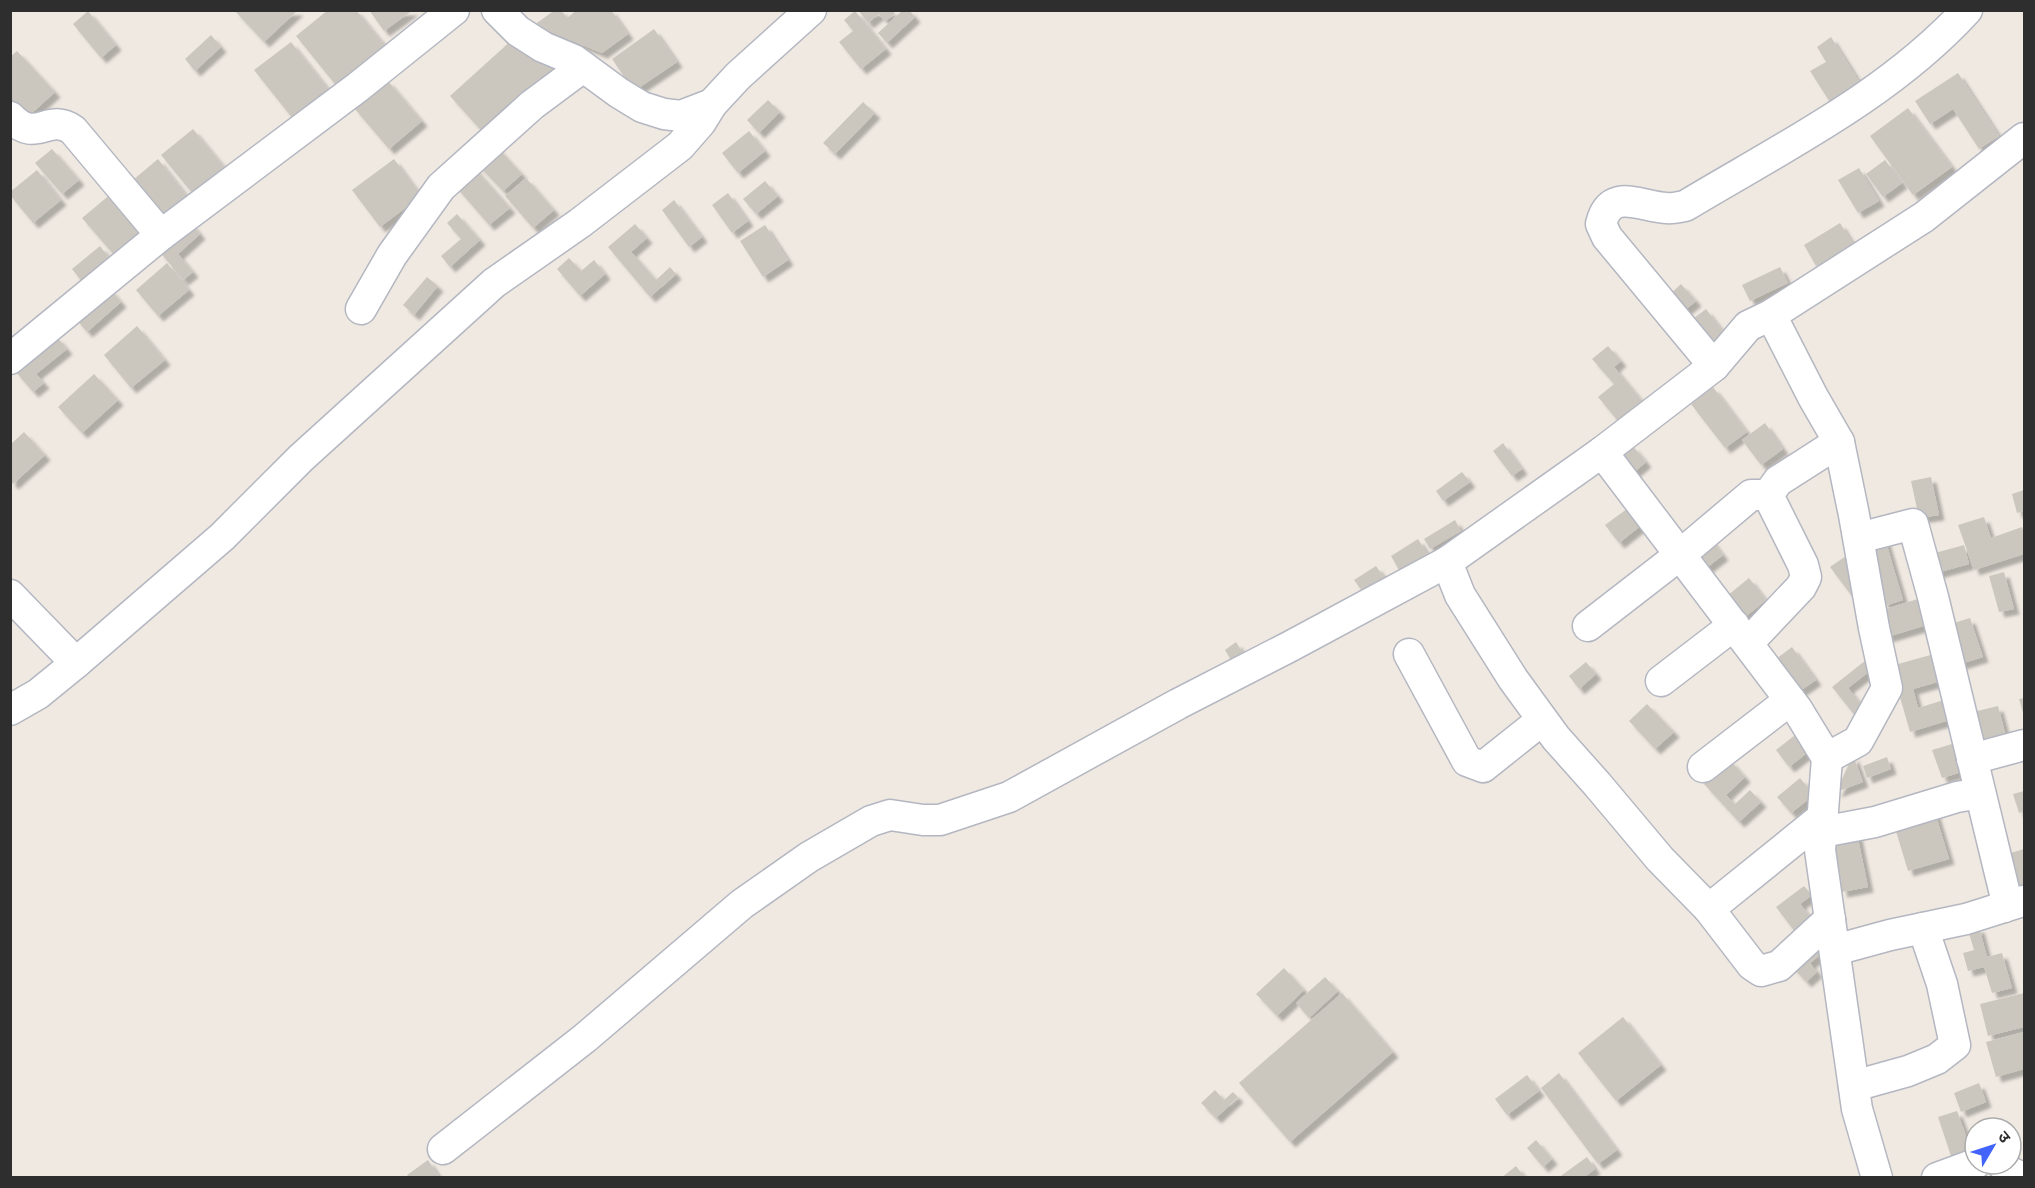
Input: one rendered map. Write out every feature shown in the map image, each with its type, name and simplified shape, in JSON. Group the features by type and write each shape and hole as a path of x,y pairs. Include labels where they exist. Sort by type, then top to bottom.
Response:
{"street":[{"path":"10,358 161,235 358,87 454,10"},
{"path":"497,10 518,32 543,47 574,60 634,102 664,114 681,116 712,104"},
{"path":"10,710 38,694 76,663 222,537 301,458 494,283 580,223 680,146 701,122 712,104 738,76 811,10"},
{"path":"1714,366 1607,237 1601,224 1604,212 1621,201 1634,201 1668,209 1686,206 1857,103 1905,68 1947,32 1967,10"},
{"path":"361,309 392,255 441,187 532,105 583,67"},
{"path":"10,117 26,129 37,129 56,123 65,124 74,130 161,235"},
{"path":"443,1149 585,1038 742,904 809,856 871,821 890,815 940,820 964,814 1009,797 1178,704 1446,562 1602,452 1714,366 1748,326 1771,315 1924,217 2025,138"},
{"path":"1771,315 1839,442 1887,688 1858,741 1827,758"},
{"path":"1768,495 1778,481 1839,442"},
{"path":"1602,452 1790,700 1827,758 1820,850 1857,1109 1877,1178"},
{"path":"1588,626 1681,554 1750,495 1768,495"},
{"path":"1661,681 1741,634 1801,587 1806,577 1803,565 1768,495"},
{"path":"1835,950 1966,919 2014,904 2005,894 1933,597 1912,524 1859,538"},
{"path":"1446,562 1460,595 1512,680 1542,720 1660,859 1709,909 1752,965 1761,972 1779,966 1830,919"},
{"path":"10,595 76,663"},
{"path":"1409,654 1467,760 1475,765 1483,767 1542,720"},
{"path":"1703,767 1790,700"},
{"path":"1972,759 2025,745"},
{"path":"1709,909 1823,825 1875,822 1958,797 1980,793"},
{"path":"1854,1086 1908,1071 1938,1059 1956,1045 1942,984 1923,928"},
{"path":"1937,1178 1963,1168"}],"building":[{"path":"234,10 298,10 264,42"},
{"path":"328,10 356,10 388,49 339,89 296,36"},
{"path":"369,10 413,10 384,31"},
{"path":"555,10 561,10 567,18 577,10 611,10 628,34 602,53 534,25"},
{"path":"858,10 893,10 895,14 885,21 879,14 868,23"},
{"path":"903,10 909,10 915,17 887,43 878,33"},
{"path":"88,11 116,45 101,58 73,24"},
{"path":"855,11 886,49 861,69 839,42 853,31 844,20"},
{"path":"654,29 677,62 634,91 612,59"},
{"path":"211,35 221,47 195,71 185,59"},
{"path":"1831,37 1863,88 1833,107 1810,71 1826,62 1817,47"},
{"path":"514,38 564,69 488,138 450,96"},
{"path":"291,42 333,95 297,124 254,70"},
{"path":"17,51 55,92 22,122 10,111 10,57"},
{"path":"1958,73 1999,136 1979,149 1953,109 1930,124 1915,101"},
{"path":"387,80 422,121 389,149 354,108"},
{"path":"768,100 780,112 759,133 747,120"},
{"path":"863,102 875,113 835,154 823,143"},
{"path":"1908,108 1952,167 1913,195 1870,136"},
{"path":"193,129 225,168 193,194 161,155"},
{"path":"749,131 765,151 738,173 722,153"},
{"path":"493,143 522,174 503,191 474,161"},
{"path":"52,149 79,180 62,194 35,163"},
{"path":"158,159 191,201 160,226 127,185"},
{"path":"394,159 421,196 380,227 352,190"},
{"path":"1885,160 1902,183 1883,197 1866,174"},
{"path":"471,164 510,208 489,225 451,181"},
{"path":"1859,168 1879,201 1858,213 1838,180"},
{"path":"37,170 61,200 33,223 10,192"},
{"path":"526,178 554,210 533,228 505,196"},
{"path":"765,181 778,196 756,214 743,199"},
{"path":"112,193 150,238 121,263 82,218"},
{"path":"728,193 748,221 732,233 712,205"},
{"path":"674,200 702,237 689,247 662,210"},
{"path":"457,214 480,240 450,267 441,256 461,239 447,223"},
{"path":"191,223 200,234 178,254 193,272 183,280 159,251"},
{"path":"1840,223 1853,244 1816,266 1804,245"},
{"path":"635,224 647,238 631,252 656,280 670,267 676,274 650,297 608,247"},
{"path":"765,225 788,260 763,277 740,241"},
{"path":"100,246 114,264 86,287 72,269"},
{"path":"569,258 581,271 594,260 605,274 580,296 557,269"},
{"path":"167,263 189,290 158,316 136,290"},
{"path":"1780,267 1788,283 1750,301 1742,285"},
{"path":"427,277 438,286 414,315 403,305"},
{"path":"1681,284 1696,301 1680,314 1666,298"},
{"path":"110,289 121,302 87,332 76,319"},
{"path":"1706,309 1727,337 1710,349 1690,321"},
{"path":"137,326 165,360 131,388 104,355"},
{"path":"57,337 67,349 36,374 44,383 33,392 15,371"},
{"path":"1608,346 1621,361 1614,367 1642,401 1618,421 1598,397 1614,384 1592,359"},
{"path":"94,374 118,400 82,433 58,407"},
{"path":"1713,387 1747,432 1725,448 1691,404"},
{"path":"1765,423 1783,449 1761,465 1742,440"},
{"path":"24,432 45,455 13,484 10,481 10,445"},
{"path":"1503,443 1522,469 1512,476 1493,451"},
{"path":"1633,446 1646,462 1633,473 1620,456"},
{"path":"1462,472 1470,482 1443,501 1436,491"},
{"path":"1931,477 1939,515 1919,518 1911,481"},
{"path":"2024,490 2024,511 2017,513 2012,494"},
{"path":"1631,506 1644,523 1619,543 1605,525"},
{"path":"1984,517 1991,538 2022,527 2024,554 1974,570 1958,525"},
{"path":"1455,520 1461,531 1430,549 1424,539"},
{"path":"1710,538 1723,555 1700,573 1687,555"},
{"path":"1418,539 1428,555 1400,572 1391,556"},
{"path":"1885,539 1903,600 1884,606 1866,545"},
{"path":"1964,545 1969,564 1929,575 1924,556"},
{"path":"1856,549 1854,599 1830,567"},
{"path":"1376,566 1384,577 1362,591 1354,580"},
{"path":"2004,572 2014,609 1999,612 1989,576"},
{"path":"1749,578 1766,600 1739,622 1722,600"},
{"path":"1921,598 1930,624 1887,637 1879,611"},
{"path":"1970,618 1983,657 1957,665 1944,626"},
{"path":"1236,642 1244,655 1232,662 1225,650"},
{"path":"1792,647 1816,680 1791,697 1768,665"},
{"path":"1934,654 1941,681 1913,689 1918,708 1947,699 1953,719 1910,732 1891,666"},
{"path":"1866,660 1871,670 1848,688 1870,716 1861,723 1832,687"},
{"path":"1586,662 1596,674 1579,689 1569,676"},
{"path":"2024,698 2024,716 2019,699"},
{"path":"1647,704 1674,732 1655,749 1629,721"},
{"path":"1998,706 2007,740 1978,747 1969,713"},
{"path":"1804,728 1817,745 1789,767 1776,750"},
{"path":"1962,741 1971,769 1942,778 1932,750"},
{"path":"1853,755 1863,782 1836,792"},
{"path":"1887,757 1891,769 1867,778 1863,766"},
{"path":"1730,760 1745,777 1726,795 1735,804 1750,790 1761,802 1739,822 1704,784"},
{"path":"1800,778 1814,795 1791,813 1777,797"},
{"path":"2024,791 2024,811 2019,813 2013,794"},
{"path":"1933,806 1949,859 1908,871 1892,818"},
{"path":"1857,834 1868,887 1842,892 1831,838"},
{"path":"2024,849 2024,895 2019,896 2007,854"},
{"path":"1804,886 1812,895 1800,904 1812,919 1795,932 1776,907"},
{"path":"1979,927 1987,957 2002,953 2012,988 1992,993 1984,967 1968,971 1963,953 1974,950 1968,930"},
{"path":"1809,942 1820,955 1810,963 1817,972 1806,982 1787,961"},
{"path":"1284,968 1304,990 1277,1016 1256,994"},
{"path":"1325,977 1338,991 1309,1018 1296,1003"},
{"path":"1342,993 1393,1052 1290,1142 1239,1083"},
{"path":"2024,993 2024,1027 1988,1036 1980,1004"},
{"path":"1623,1017 1661,1065 1616,1101 1578,1053"},
{"path":"2024,1032 2024,1069 1996,1077 1986,1042"},
{"path":"1559,1073 1617,1150 1598,1164 1541,1088"},
{"path":"1527,1075 1539,1091 1507,1115 1495,1099"},
{"path":"1979,1083 1986,1102 1961,1112 1954,1093"},
{"path":"1215,1090 1224,1100 1233,1092 1238,1097 1216,1118 1201,1103"},
{"path":"1957,1111 1963,1128 1963,1158 1953,1162 1938,1117"},
{"path":"1536,1140 1552,1159 1543,1167 1527,1148"},
{"path":"1587,1157 1595,1169 1583,1178 1558,1178"},
{"path":"428,1160 440,1178 409,1178 407,1175"},
{"path":"1516,1166 1525,1178 1501,1178"}]}
